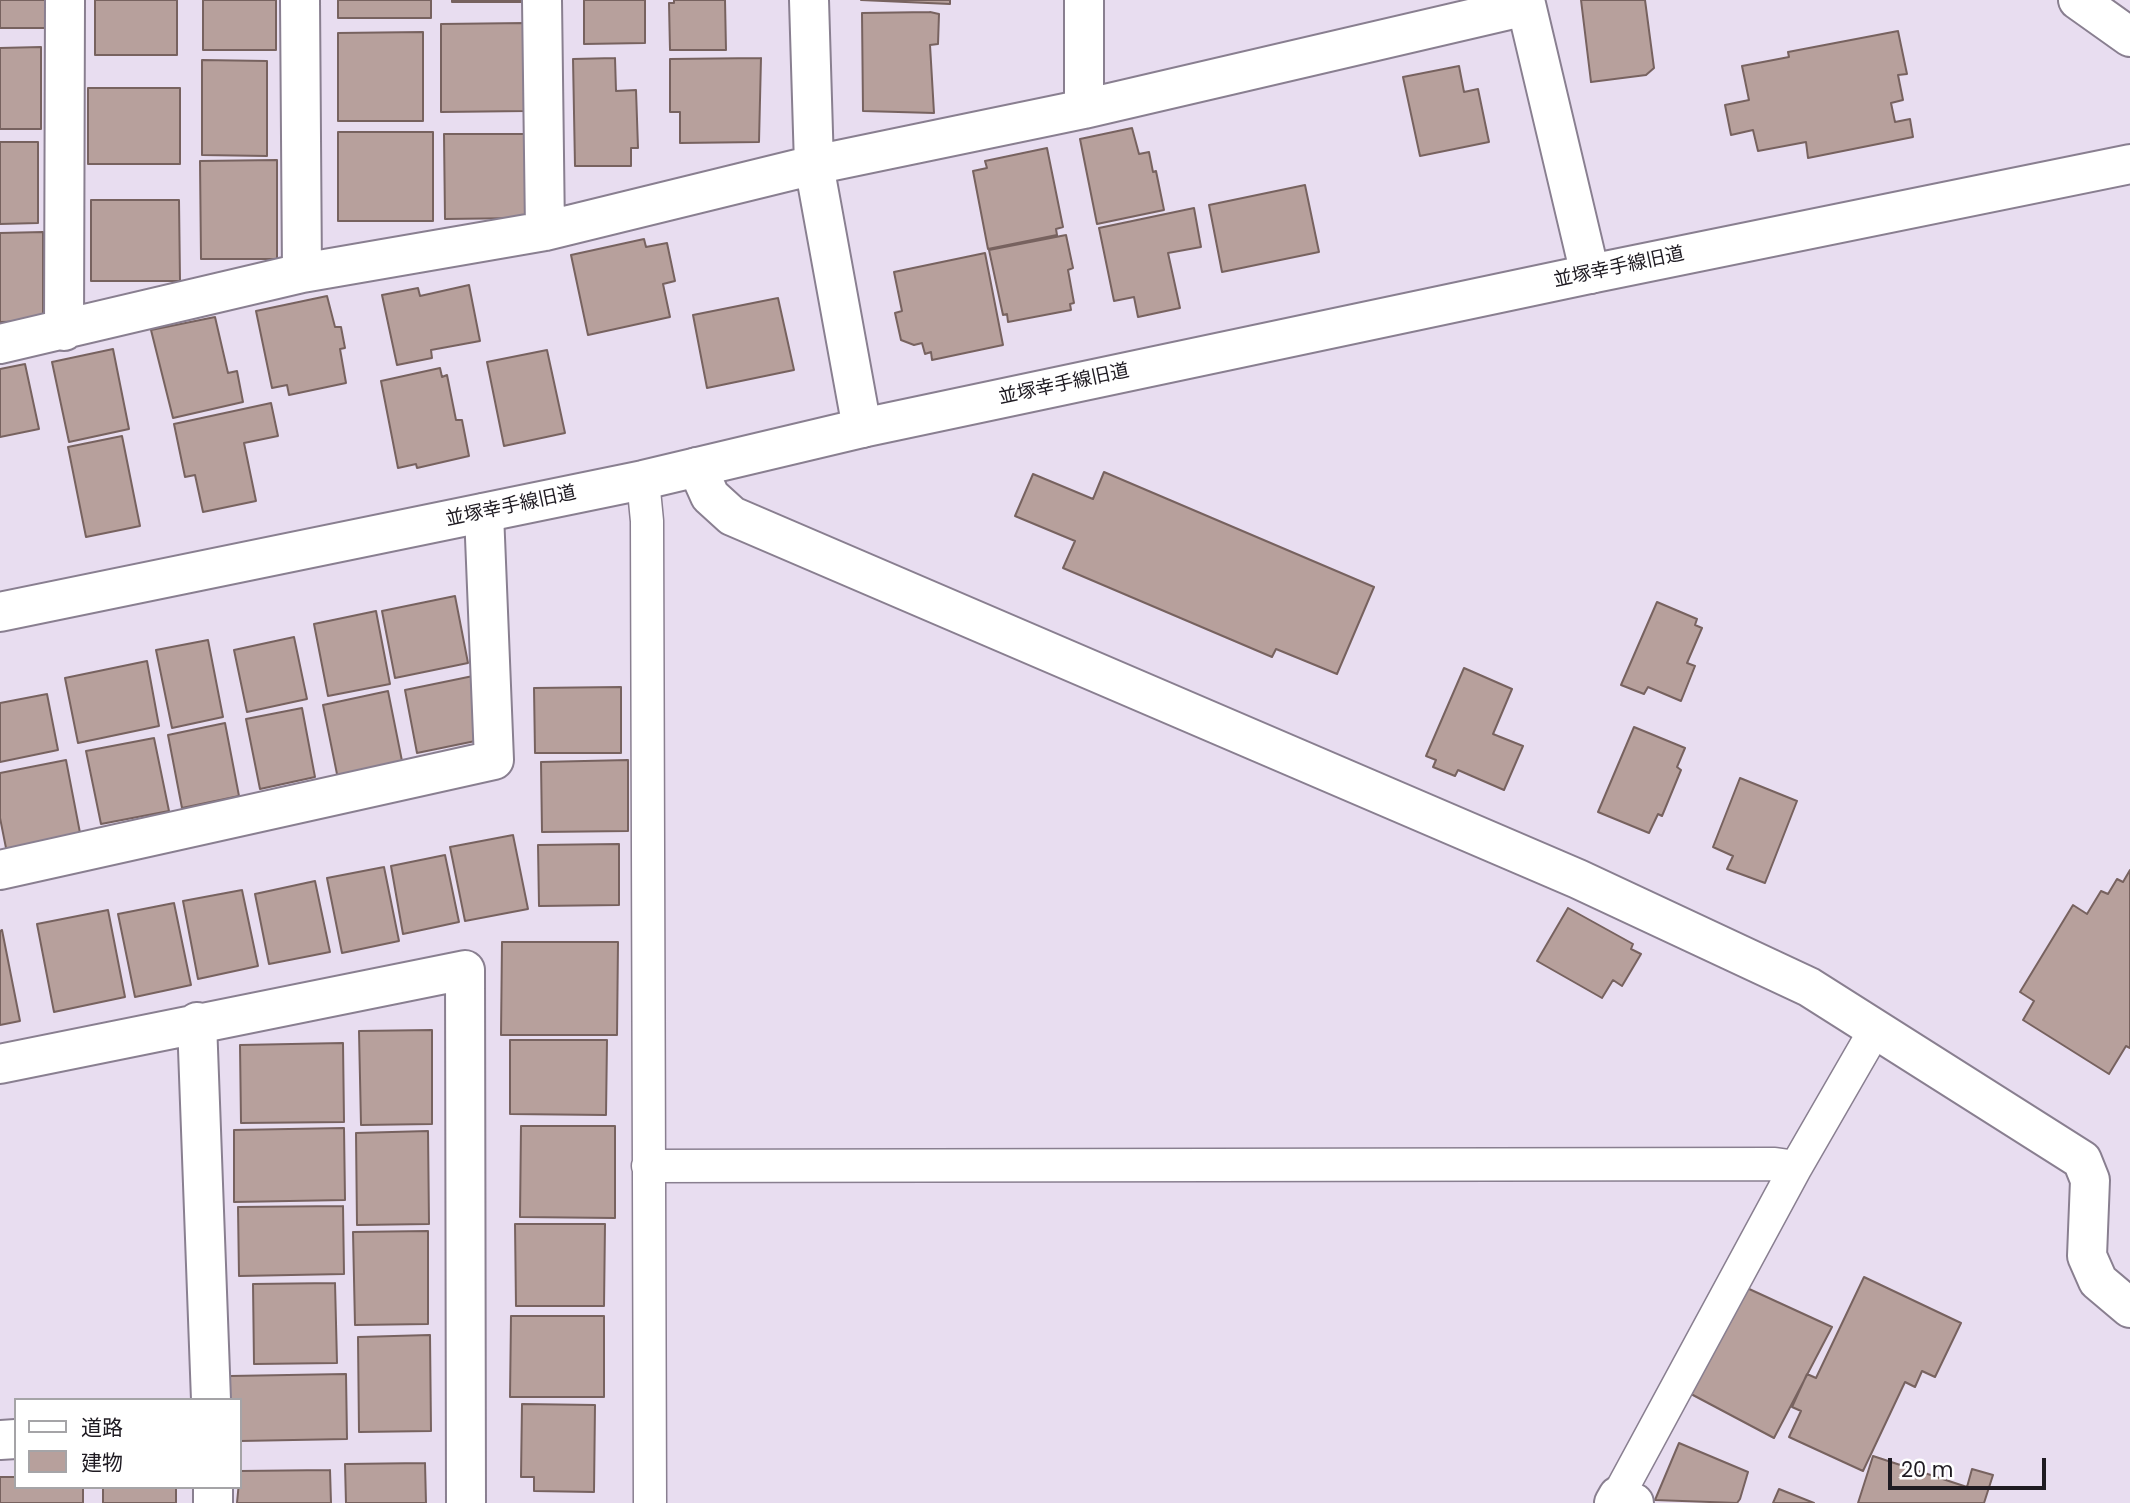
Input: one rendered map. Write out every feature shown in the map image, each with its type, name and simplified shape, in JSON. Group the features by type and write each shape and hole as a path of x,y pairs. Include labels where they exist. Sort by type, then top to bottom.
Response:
{"street":[{"path":"64,331 65,0"},
{"path":"300,0 302,273"},
{"path":"542,0 545,231"},
{"path":"809,0 814,165 862,428"},
{"path":"1084,0 1084,109"},
{"path":"2078,0 2128,33"},
{"path":"0,344 302,273 545,231 814,165 1084,109 1525,3 1590,274"},
{"name":"並塚幸手線旧道","path":"0,612 643,480 862,428 1590,274 2130,164"},
{"path":"697,467 710,496 732,516 1578,879 1809,987 2082,1160 2090,1180 2087,1256 2098,1281 2130,1308"},
{"path":"0,870 494,760 484,513"},
{"path":"0,1064 197,1022 465,970 466,1503"},
{"path":"197,1022 211,1398"}],"lane":[{"path":"643,480 647,535 650,1503"},
{"path":"1622,1501 1796,1167 1875,1030"},
{"path":"648,1166 1775,1164 1796,1167"}],"building":[{"path":"0,0 45,0 45,28 0,28"},
{"path":"95,0 177,0 177,55 95,55"},
{"path":"203,0 276,0 276,50 203,50"},
{"path":"338,0 431,0 431,18 338,18"},
{"path":"523,0 523,2 452,2"},
{"path":"584,0 645,0 645,43 584,44"},
{"path":"674,0 725,0 726,50 670,50 669,3 674,3"},
{"path":"861,0 950,0 950,4"},
{"path":"1581,0 1645,0 1654,68 1646,75 1591,82"},
{"path":"862,13 939,14 938,44 930,45 934,113 863,111"},
{"path":"526,23 526,111 441,112 441,24"},
{"path":"1898,31 1907,74 1898,75 1903,100 1891,103 1895,122 1910,119 1913,137 1808,158 1806,142 1758,151 1753,130 1731,135 1725,105 1749,100 1742,66 1789,57 1788,52"},
{"path":"423,32 423,121 338,121 338,33"},
{"path":"41,47 41,129 0,129 0,48"},
{"path":"615,58 616,91 636,90 638,148 631,148 631,166 575,166 573,59"},
{"path":"761,58 759,142 680,143 680,112 670,112 670,59"},
{"path":"202,60 267,61 267,156 202,155"},
{"path":"1459,66 1464,92 1478,89 1489,142 1420,156 1403,77"},
{"path":"88,88 180,88 180,164 88,164"},
{"path":"1132,128 1139,154 1149,152 1164,210 1097,224 1080,139"},
{"path":"338,132 433,132 433,221 338,221"},
{"path":"444,134 525,134 525,218 445,219"},
{"path":"0,142 38,142 38,223 0,224"},
{"path":"1047,148 1063,227 1056,229 1057,235 988,249 973,171 987,168 985,161"},
{"path":"277,160 277,259 201,259 200,161"},
{"path":"1305,185 1319,252 1222,272 1209,205"},
{"path":"91,200 179,200 180,281 91,281"},
{"path":"1194,208 1201,247 1168,253 1180,308 1138,317 1134,297 1114,301 1099,228"},
{"path":"43,232 43,321 0,322 0,233"},
{"path":"1066,235 1073,268 1068,270 1074,303 1070,304 1071,310 1008,322 1007,314 1003,315 989,250"},
{"path":"644,239 646,247 667,243 675,281 663,284 670,317 588,335 571,255"},
{"path":"985,253 1003,345 932,360 931,352 925,354 922,343 914,345 901,340 895,313 902,311 894,272"},
{"path":"469,285 480,341 431,350 432,358 397,365 382,295 418,288 420,296"},
{"path":"327,296 335,327 341,327 345,348 340,349 346,383 289,395 287,385 272,388 256,311"},
{"path":"778,298 794,370 707,388 693,315"},
{"path":"215,317 228,373 237,371 243,402 173,418 151,330"},
{"path":"113,349 129,429 69,442 52,362"},
{"path":"547,350 565,433 504,446 487,362"},
{"path":"25,364 39,429 0,437 0,369"},
{"path":"440,368 442,377 447,375 456,420 462,420 469,456 417,468 416,464 398,468 381,381"},
{"path":"271,403 278,436 244,443 256,501 203,512 195,475 185,477 174,424"},
{"path":"122,436 140,526 86,537 68,447"},
{"path":"1104,472 1374,587 1337,674 1276,649 1272,657 1063,568 1075,541 1015,516 1033,474 1093,499"},
{"path":"455,596 468,663 395,678 382,611"},
{"path":"1657,602 1697,619 1695,625 1702,628 1687,663 1695,666 1681,701 1648,687 1644,694 1621,685"},
{"path":"376,611 390,684 328,696 314,624"},
{"path":"294,637 307,699 247,712 234,650"},
{"path":"208,640 223,717 172,728 156,650"},
{"path":"147,661 159,726 78,743 65,678"},
{"path":"1464,668 1512,689 1493,734 1523,746 1504,790 1458,770 1455,776 1433,767 1436,760 1426,756"},
{"path":"473,676 485,739 417,753 405,690"},
{"path":"621,687 621,753 535,753 534,688"},
{"path":"388,691 403,766 338,779 323,705"},
{"path":"47,694 58,750 0,762 0,703"},
{"path":"302,708 315,777 260,789 246,719"},
{"path":"225,723 239,796 182,808 168,735"},
{"path":"1634,727 1685,748 1677,767 1681,770 1662,816 1658,814 1649,833 1598,812"},
{"path":"154,738 169,811 101,824 86,751"},
{"path":"66,760 81,838 7,853 0,818 0,773"},
{"path":"628,760 628,831 542,832 541,762"},
{"path":"1740,778 1797,801 1765,883 1727,869 1733,856 1713,847"},
{"path":"513,835 528,909 465,921 450,847"},
{"path":"619,844 619,905 539,906 538,845"},
{"path":"445,855 459,922 403,934 391,866"},
{"path":"384,867 399,941 342,953 327,878"},
{"path":"2130,870 2130,1048 2126,1046 2109,1074 2023,1020 2034,1001 2020,992 2073,905 2087,914 2101,891 2108,894 2117,879 2123,882"},
{"path":"315,881 330,952 269,964 255,894"},
{"path":"242,890 258,966 198,979 183,901"},
{"path":"174,903 191,985 135,997 118,914"},
{"path":"1568,908 1633,944 1631,949 1641,954 1622,986 1613,980 1602,998 1537,961"},
{"path":"108,910 125,997 54,1012 37,924"},
{"path":"2,930 20,1021 0,1025 0,931"},
{"path":"502,942 618,942 617,1035 501,1035"},
{"path":"432,1030 432,1124 361,1125 359,1031"},
{"path":"510,1040 607,1040 606,1115 510,1114"},
{"path":"343,1043 344,1122 241,1123 240,1045"},
{"path":"521,1126 615,1126 615,1218 520,1217"},
{"path":"344,1128 345,1200 234,1202 234,1130"},
{"path":"428,1131 429,1224 357,1225 356,1133"},
{"path":"343,1206 344,1274 239,1276 238,1207"},
{"path":"515,1224 605,1224 604,1306 516,1306"},
{"path":"428,1231 428,1324 355,1325 353,1232"},
{"path":"1864,1277 1961,1323 1935,1377 1922,1371 1915,1387 1905,1382 1863,1471 1789,1437 1801,1411 1792,1407 1807,1374 1816,1378"},
{"path":"335,1283 337,1363 254,1364 253,1284"},
{"path":"1747,1288 1832,1327 1774,1438 1691,1394"},
{"path":"511,1316 604,1316 604,1397 510,1397"},
{"path":"430,1335 431,1431 359,1432 358,1337"},
{"path":"346,1374 347,1439 242,1441 242,1398 230,1398 230,1376"},
{"path":"522,1404 595,1405 594,1492 534,1491 534,1477 521,1477"},
{"path":"1679,1443 1748,1472 1737,1503 1655,1500"},
{"path":"1873,1456 1967,1487 1972,1469 1993,1475 1984,1503 1858,1503"},
{"path":"425,1463 426,1503 346,1503 345,1464"},
{"path":"330,1470 331,1503 237,1503 238,1489 242,1489 242,1471"},
{"path":"0,1477 14,1477 14,1489 83,1489 83,1503 0,1503"},
{"path":"103,1489 176,1489 176,1503 103,1503"},
{"path":"1779,1489 1814,1503 1773,1503"}]}
